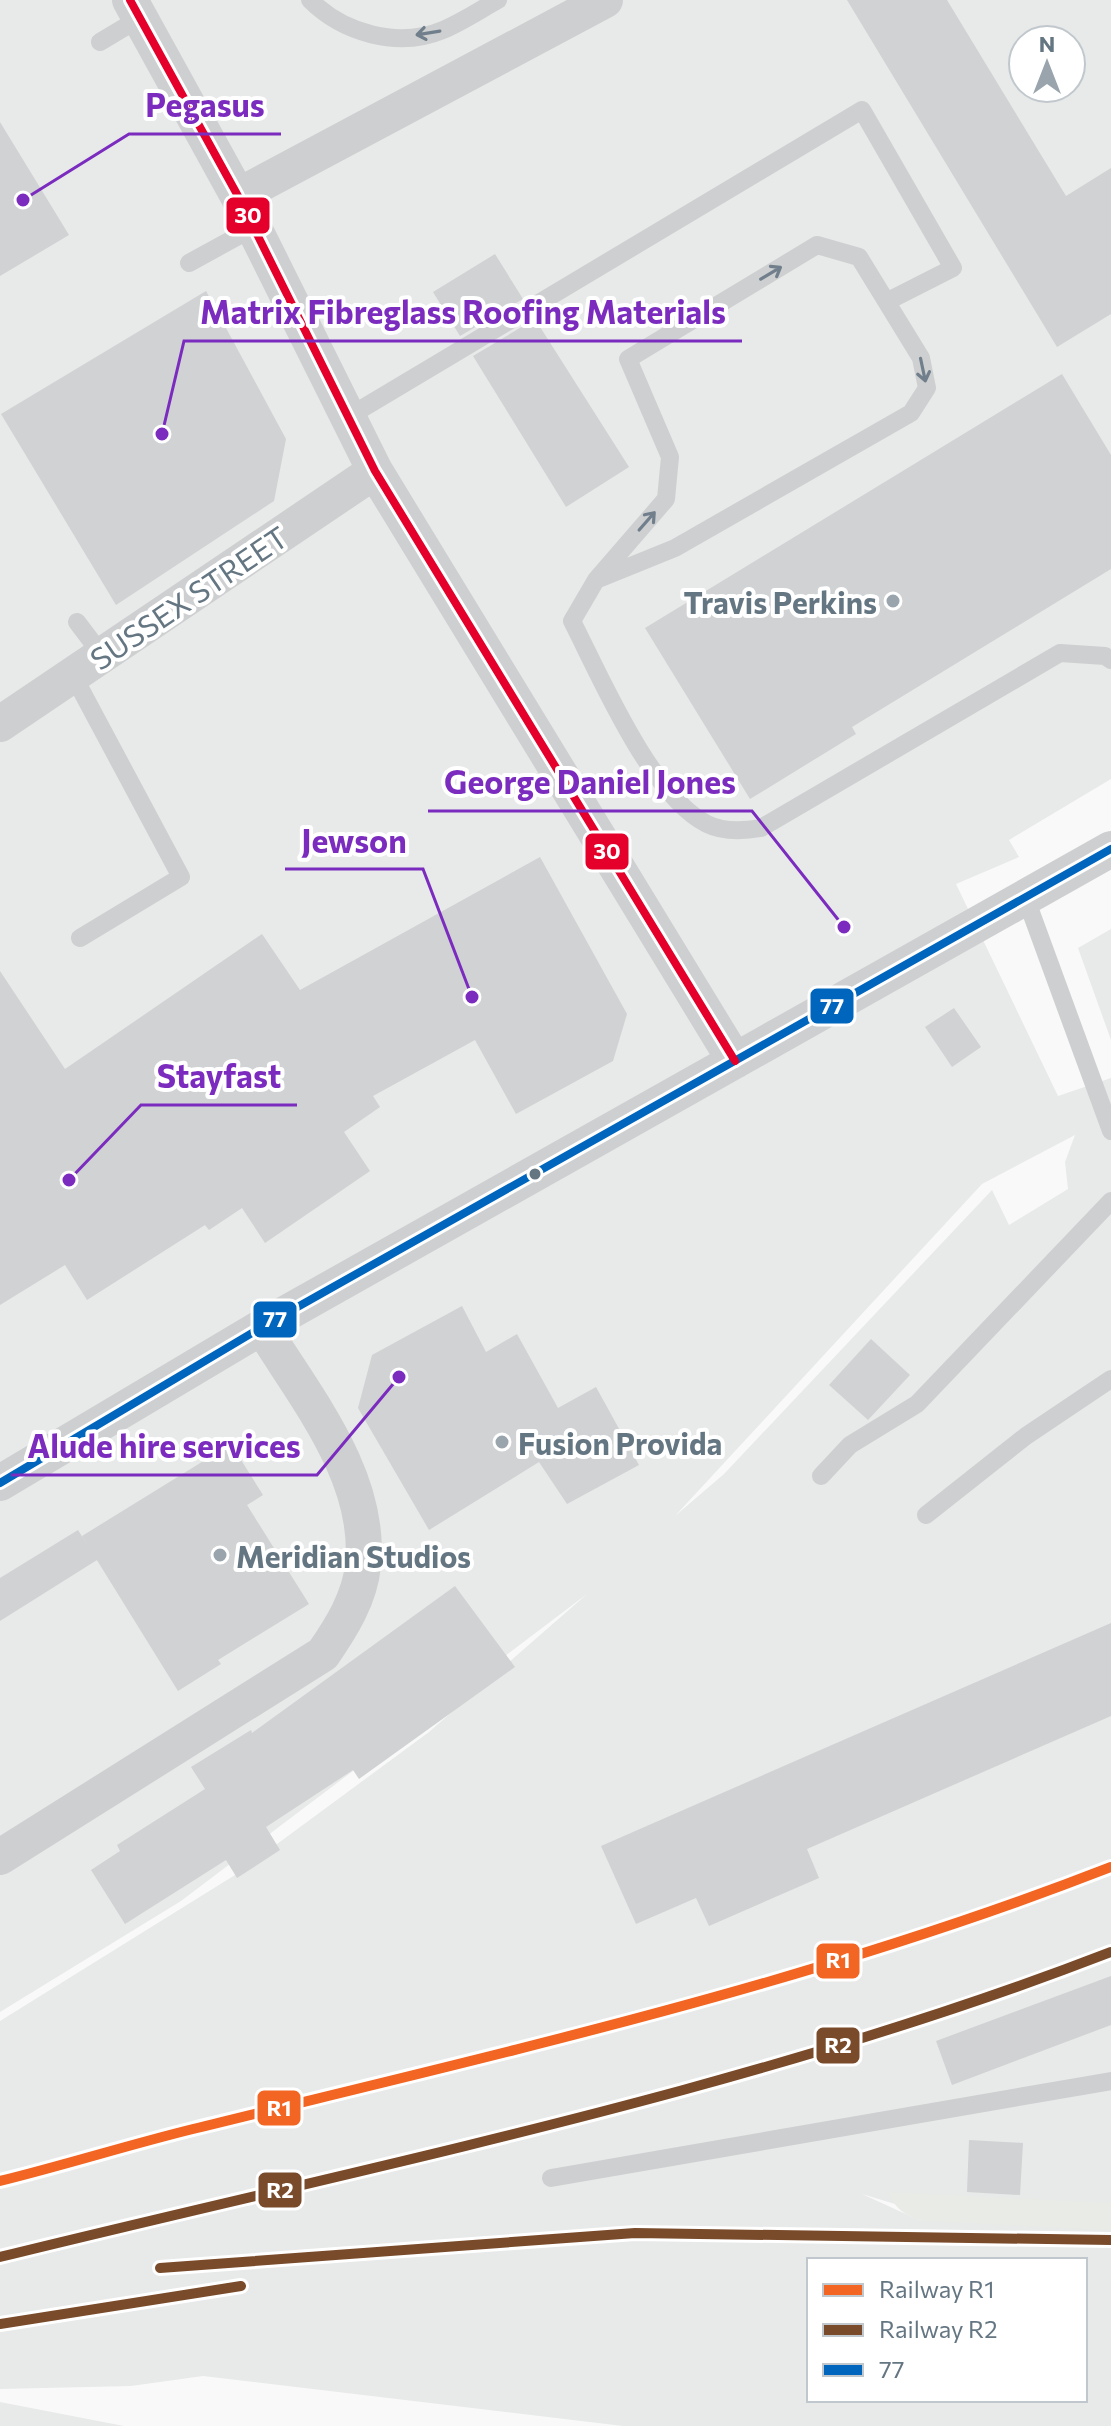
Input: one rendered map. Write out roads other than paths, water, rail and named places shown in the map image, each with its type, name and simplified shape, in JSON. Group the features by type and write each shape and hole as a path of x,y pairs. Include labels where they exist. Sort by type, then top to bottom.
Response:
{"street":[{"path":"246,212 605,0"},
{"path":"135,9 246,212 375,471 735,1061"},
{"name":"SUSSEX STREET","path":"0,724 375,471"},
{"path":"0,1483 262,1327 1111,849"},
{"path":"0,1857 323,1654 346,1621 363,1567 362,1520 339,1452 262,1327"}],"lane":[{"path":"310,0 348,29 385,37 441,31 498,0"},
{"path":"100,42 135,9"},
{"path":"348,417 862,110 953,268 888,301"},
{"path":"189,263 246,212"},
{"path":"596,580 675,548 911,413 927,388 921,358 859,257 817,245 628,359 670,457 666,499 596,580 572,621 638,750 685,807 707,825 740,831 761,828 1060,653 1105,656 1111,660"},
{"path":"77,622 87,665 181,877 80,938"},
{"path":"1025,896 1111,1131"},
{"path":"821,1476 850,1445 917,1404 1111,1201"},
{"path":"926,1515 1026,1436 1111,1379"},
{"path":"551,2178 1111,2081"}],"railway":[{"path":"0,2183 19,2176"}],"rail line":[{"name":"R1","path":"0,2181 771,1981 998,1909 1111,1867"},
{"name":"R2","path":"0,2257 421,2157 700,2085 975,2001 1111,1952"},
{"name":"R2","path":"160,2268 635,2233 1111,2240"},
{"name":"R2","path":"0,2324 241,2286"}],"place":[{"name":"Pegasus","path":"23,200"},
{"name":"Matrix Fibreglass Roofing Materials","path":"162,434"},
{"name":"Travis Perkins","path":"893,601"},
{"name":"George Daniel Jones","path":"844,927"},
{"name":"Jewson","path":"472,997"},
{"name":"Stayfast","path":"69,1180"},
{"name":"Alude hire services","path":"399,1377"},
{"name":"Fusion Provida","path":"502,1442"},
{"name":"Meridian Studios","path":"220,1555"}]}
